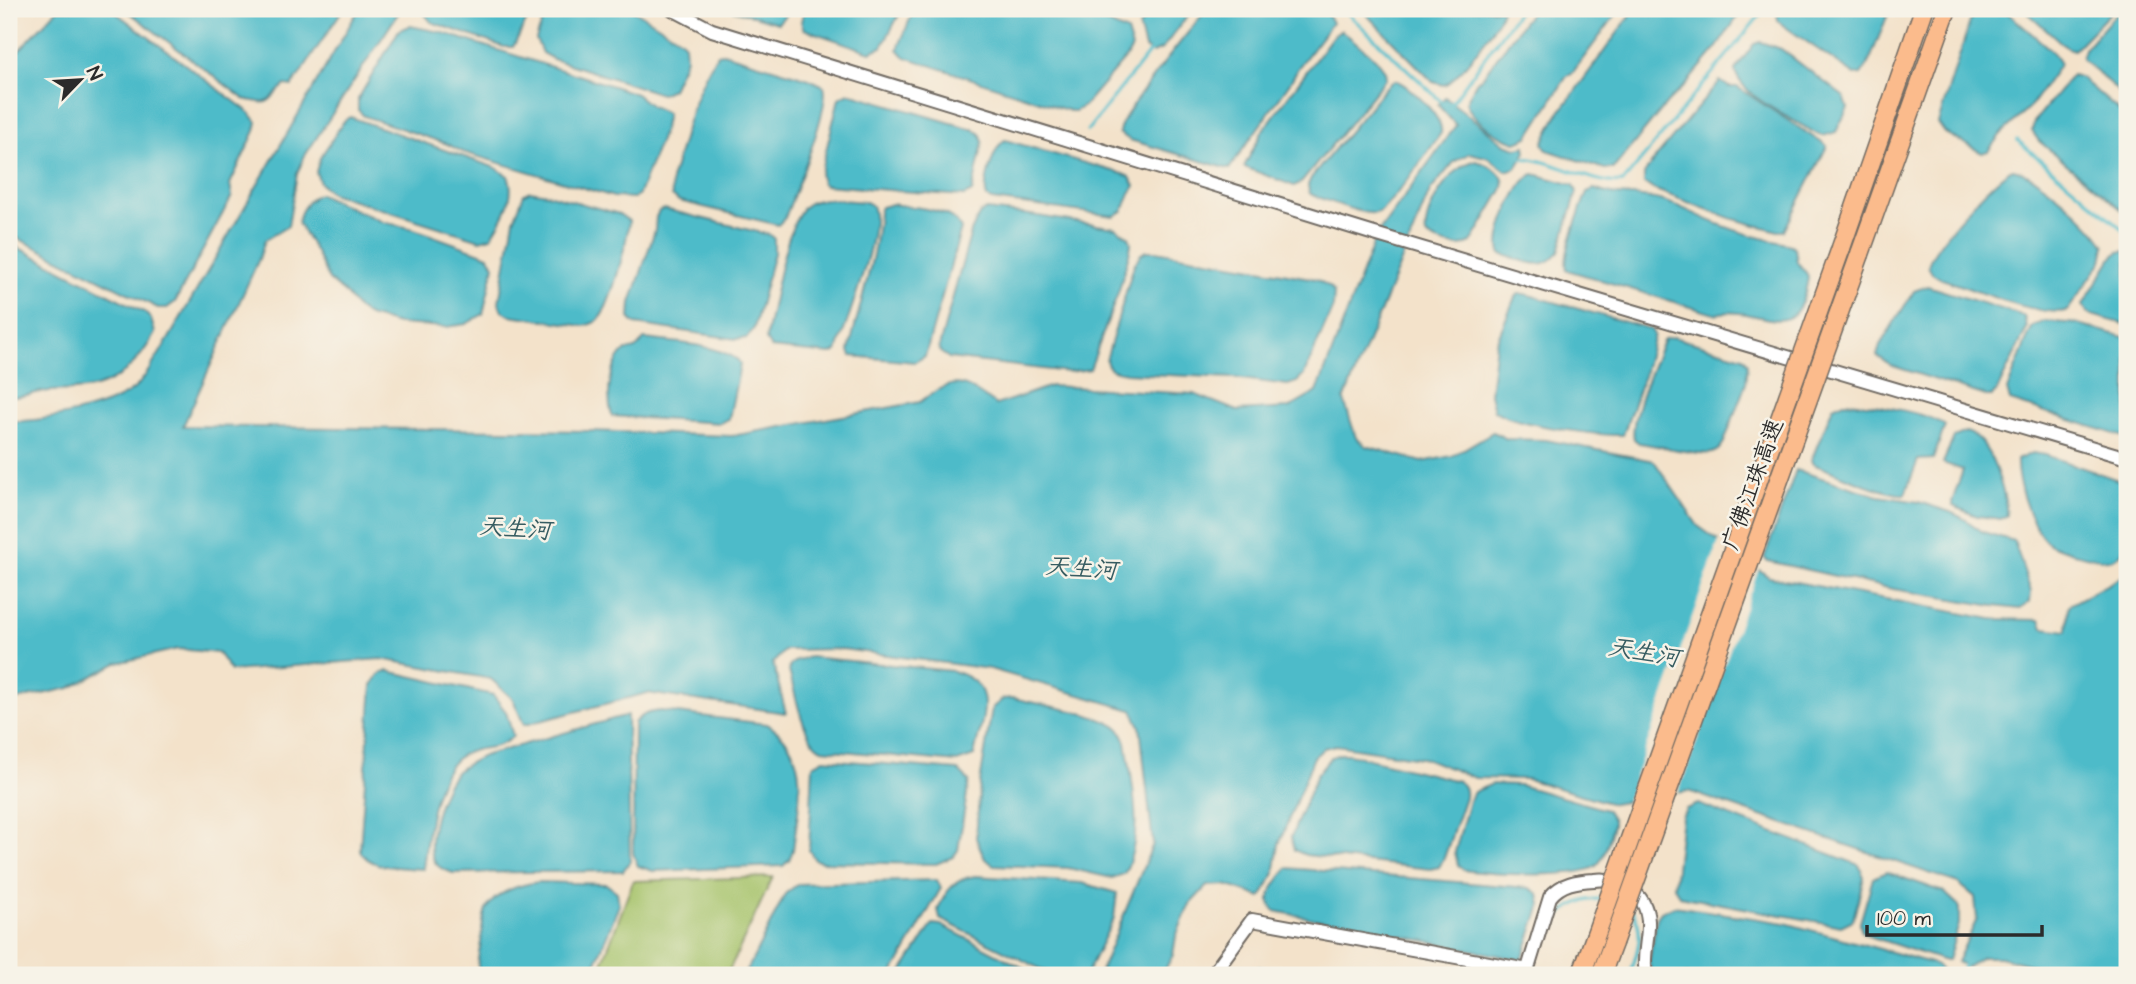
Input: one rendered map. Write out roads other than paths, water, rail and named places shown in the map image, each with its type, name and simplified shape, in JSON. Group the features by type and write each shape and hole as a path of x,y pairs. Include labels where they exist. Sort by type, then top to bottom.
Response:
{"highway":[{"name":"广佛江珠高速","path":"1581,975 1924,9"},
{"name":"广佛江珠高速","path":"1601,975 1947,9"}],"street":[{"path":"672,9 712,30 1371,233 2127,458"},
{"path":"1212,975 1252,920 1527,972 1550,897 1556,889 1587,880 1625,883 1637,894 1648,920 1644,967 1646,975"}],"water":[{"path":"58,9 111,9 250,113 257,122 230,184 232,196 175,302 167,308 158,308 9,234 9,61"},
{"path":"125,9 343,9 292,86 285,85 268,101 260,102 244,99"},
{"name":"天生河","path":"359,9 401,9 304,157 297,174 288,226 265,240 259,259 183,426 590,431 732,436 920,402 942,388 959,384 967,386 996,405 1051,386 1194,394 1237,411 1289,408 1317,392 1376,236 1456,125 1438,105 1445,97 1505,144 1517,148 1525,146 1526,152 1516,168 1506,171 1489,158 1470,153 1454,162 1430,191 1344,400 1356,438 1366,446 1422,462 1452,456 1493,432 1507,439 1546,440 1654,461 1698,526 1769,577 1991,619 2040,620 2043,628 2067,631 2069,605 2127,574 2127,975 2070,975 2000,957 1982,957 1967,967 1957,962 1977,919 1975,897 1958,883 1688,791 1613,804 1527,779 1475,778 1427,759 1336,745 1324,748 1314,757 1279,844 1274,875 1261,897 1226,885 1207,886 1190,904 1176,936 1173,955 1162,975 1099,975 1153,844 1140,726 1132,710 990,669 842,649 785,650 773,663 786,713 647,693 524,725 513,699 491,679 381,659 231,671 218,653 178,649 117,663 70,688 9,701 9,421 57,417 96,407 113,401 138,385 168,340"},
{"path":"421,9 533,9 513,47 504,47 431,22"},
{"path":"547,9 632,9 680,39 685,44 686,58 672,89 661,94 542,53 536,39"},
{"path":"730,9 791,9 778,23"},
{"path":"804,9 902,9 882,47 870,52 804,29 801,22"},
{"path":"914,9 1077,9 1127,32 1132,48 1084,106 1070,111 905,57 898,49"},
{"path":"1159,9 1193,9 1162,49 1153,53 1145,48 1139,26"},
{"path":"1207,9 1325,9 1332,23 1229,169 1130,140 1119,133 1142,91"},
{"path":"1361,9 1502,9 1478,50 1444,85 1433,82"},
{"path":"1533,9 1620,9 1573,72 1567,76 1528,137 1516,142 1486,127 1466,102 1476,83"},
{"path":"1635,9 1743,9 1715,50 1613,169 1605,169 1547,150 1543,143 1557,116"},
{"path":"1777,9 1890,9 1869,62 1861,74 1855,75 1778,21"},
{"path":"1974,9 2003,9 2052,51 2060,64 2029,108 2001,134 1988,151 1982,153 1945,133 1938,123"},
{"path":"2026,9 2114,9 2074,50 2066,47"},
{"path":"2120,9 2127,9 2127,99 2082,59 2085,49"},
{"path":"410,26 440,32 616,87 636,94 651,106 667,113 663,132 639,194 634,198 614,197 463,152 364,116 358,110 358,99 399,30"},
{"path":"1341,30 1376,59 1385,71 1386,78 1302,182 1294,186 1244,167 1262,132 1332,37"},
{"path":"1760,42 1781,49 1844,97 1848,108 1836,132 1823,136 1815,133 1757,98 1739,80 1735,70 1754,44"},
{"path":"723,53 824,86 822,112 810,150 785,218 778,225 679,201 672,196 671,180 696,99 709,68 718,54"},
{"path":"2072,75 2081,78 2127,118 2127,214 2039,141 2032,131 2034,122"},
{"path":"1394,80 1408,87 1424,102 1440,127 1441,133 1419,164 1400,190 1376,213 1354,210 1312,195 1308,185 1311,178"},
{"path":"1720,81 1729,87 1737,87 1827,146 1784,231 1730,218 1653,189 1644,183 1644,174 1657,156"},
{"path":"849,93 975,130 981,135 983,142 972,192 964,196 822,183 820,175 839,98"},
{"path":"350,117 496,168 508,176 511,191 509,199 504,216 491,237 480,240 331,193 320,183 316,172 320,158 344,121"},
{"path":"1005,140 1123,174 1130,177 1135,186 1123,211 1114,216 992,200 987,198 986,192 988,176 993,158"},
{"path":"1476,161 1497,171 1503,184 1471,243 1454,246 1426,235 1429,214 1440,190 1458,170"},
{"path":"2013,169 2036,180 2064,201 2105,246 2102,261 2068,310 2057,312 2025,307 1942,279 1932,273 1928,266 1940,245 1965,213 1993,184"},
{"path":"1534,174 1574,185 1577,192 1559,251 1553,258 1540,264 1501,254 1499,247 1503,224 1514,198 1527,178"},
{"path":"1594,189 1663,201 1736,230 1791,245 1795,248 1797,262 1808,278 1795,313 1785,319 1774,320 1731,312 1714,314 1567,270 1567,254 1577,220 1587,192"},
{"path":"530,191 619,214 629,221 622,258 608,302 598,320 592,323 583,326 510,315 500,307 514,220 524,194"},
{"path":"319,194 383,222 414,229 489,256 494,266 483,314 466,324 446,327 398,324 368,316 357,308 344,292 329,280 298,223 305,206"},
{"path":"826,199 871,204 874,221 867,257 837,351 831,354 771,348 766,340 767,332 781,265 792,229 805,206"},
{"path":"892,204 940,212 949,216 961,229 925,356 915,362 851,356 849,351 871,265 879,212 881,207"},
{"path":"664,209 774,238 774,253 754,328 747,338 736,339 635,324 630,319 631,303 655,230 656,217 659,211"},
{"path":"987,210 1116,228 1129,237 1130,250 1119,290 1090,369 1068,372 949,358 940,352 939,347 971,232 980,213"},
{"path":"9,243 144,312 151,319 155,333 143,353 117,377 96,387 9,397"},
{"path":"1147,251 1316,279 1330,287 1334,292 1333,307 1304,375 1297,382 1288,385 1234,378 1126,373 1111,368 1106,360 1134,265 1141,254"},
{"path":"2125,251 2127,325 2088,314 2083,305 2113,256"},
{"path":"1927,286 2024,316 2027,328 1997,391 1992,396 1893,366 1877,356 1880,345 1914,291"},
{"path":"1519,294 1651,329 1654,335 1644,375 1623,435 1536,424 1494,410 1490,394 1496,343 1515,297"},
{"path":"2045,321 2078,324 2127,338 2127,438 2010,401 2007,390 2029,334 2033,326"},
{"path":"1673,337 1743,357 1748,363 1746,383 1724,442 1712,453 1677,450 1639,443 1634,439 1635,418 1649,375 1664,339"},
{"path":"644,339 705,347 738,360 740,365 729,418 720,423 612,416 609,389 616,364 626,350 636,348"},
{"path":"1844,402 1881,406 1926,416 1945,426 1933,459 1918,460 1905,494 1874,488 1811,461 1833,407"},
{"path":"1966,432 1983,444 1995,468 2007,515 2001,519 1977,516 1953,506 1963,470 1943,463 1954,437"},
{"path":"2032,453 2127,483 2128,535 2125,548 2118,556 2113,559 2089,557 2058,548 2040,534 2025,503 2017,469 2017,460"},
{"path":"1796,470 1879,496 1919,502 1950,512 1983,532 2014,541 2031,592 2030,602 2020,609 1994,606 1893,589 1768,561 1764,558"},
{"path":"810,657 952,671 967,677 977,685 984,704 974,756 957,762 822,749 815,744 805,727 789,671 790,665 797,660"},
{"path":"388,671 493,695 506,712 513,736 497,746 468,752 456,759 446,771 434,803 423,869 378,864 364,856 360,850 372,685 380,674"},
{"path":"1012,698 1097,718 1118,728 1122,733 1126,742 1135,809 1134,843 1124,874 1112,878 1068,868 994,865 985,859 976,838 980,783 992,708 1003,699"},
{"path":"661,711 766,724 781,735 797,764 799,781 793,850 783,866 653,871 638,866 633,853 634,723 646,714"},
{"path":"627,715 630,861 623,871 453,873 435,862 431,842 435,816 444,791 458,770 483,756"},
{"path":"1349,754 1462,784 1465,797 1439,867 1430,869 1306,855 1294,850 1291,837 1317,774 1331,757"},
{"path":"824,759 958,770 969,781 958,850 953,857 936,864 815,860 809,850 813,765"},
{"path":"1492,784 1519,785 1607,810 1613,825 1602,858 1596,866 1571,873 1511,874 1464,870 1458,865 1455,852 1469,801 1474,792"},
{"path":"1698,804 1859,865 1864,877 1853,920 1841,926 1679,896 1674,886 1682,817 1686,809"},
{"path":"1287,868 1529,888 1539,894 1541,905 1522,960 1275,911 1271,906 1270,895"},
{"path":"1886,872 1944,892 1959,906 1959,924 1948,960 1862,932 1860,923 1873,878"},
{"path":"975,876 1082,883 1117,893 1114,918 1086,975 1053,975 940,919 938,909 948,891 961,880"},
{"path":"937,880 941,888 892,975 745,975 785,894 798,884"},
{"path":"539,882 606,884 617,892 619,905 591,975 481,975 478,959 486,910 502,894"},
{"path":"1674,906 1785,923 1931,963 1944,975 1652,975 1649,962 1657,918 1661,912"},
{"path":"933,924 941,925 1037,975 900,975"}],"waterway":[{"path":"1343,9 1443,103"},
{"path":"1451,104 1520,9"},
{"path":"1519,158 1546,162 1601,180 1623,182 1765,9"},
{"path":"1087,131 1152,49"},
{"path":"2017,140 2127,233"},
{"path":"1556,918 1578,903 1604,899"},
{"path":"1630,975 1639,935 1639,926 1632,911"},
{"path":"1961,975 1964,963"},
{"path":"1251,975 1259,968 1281,975"}]}
